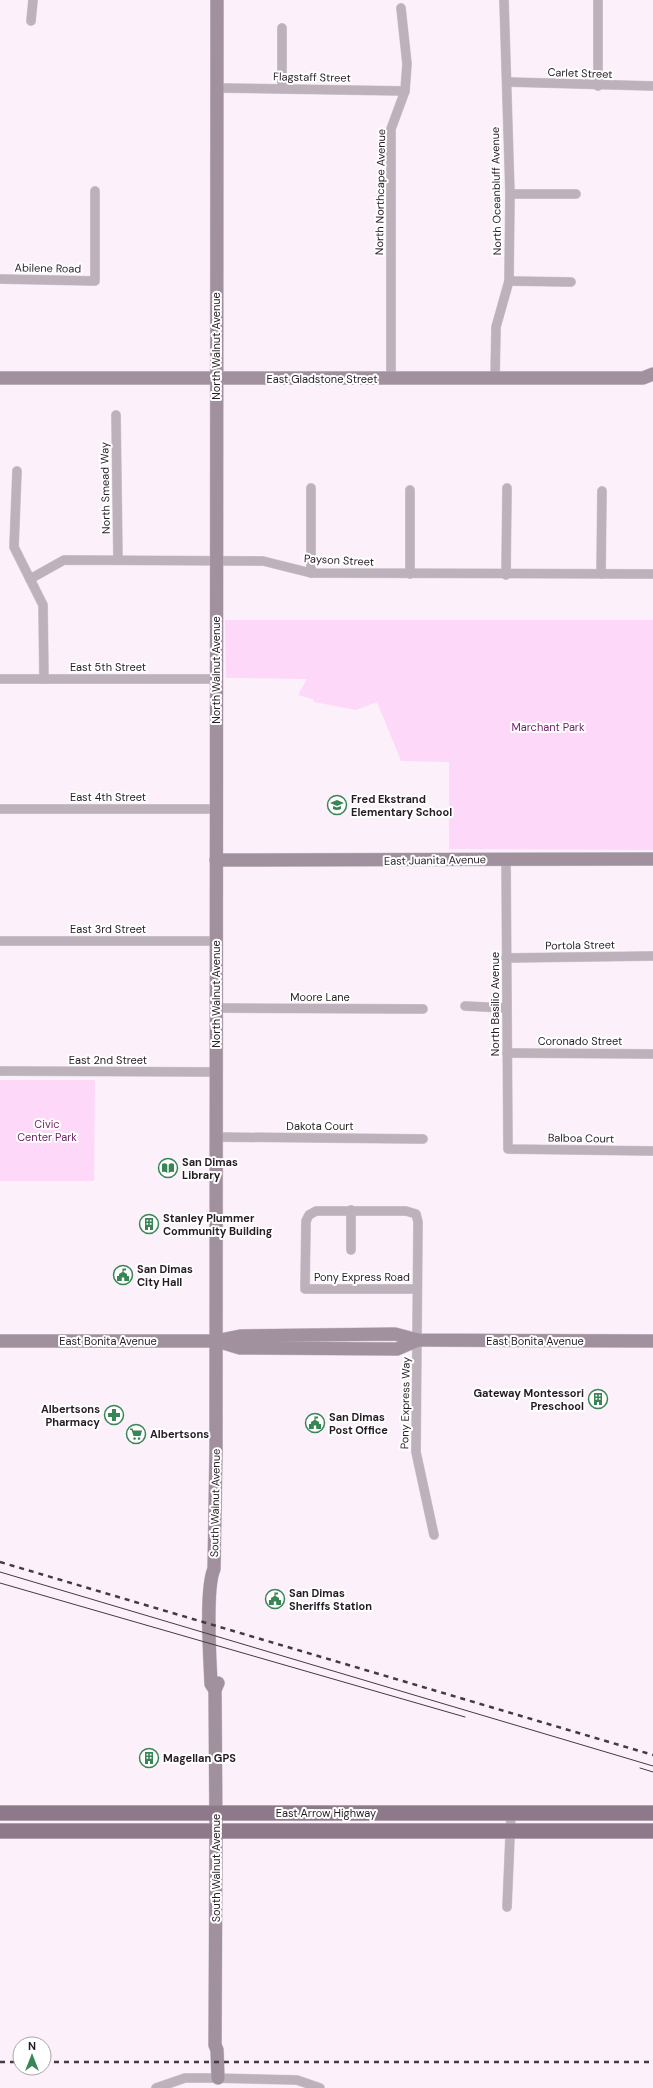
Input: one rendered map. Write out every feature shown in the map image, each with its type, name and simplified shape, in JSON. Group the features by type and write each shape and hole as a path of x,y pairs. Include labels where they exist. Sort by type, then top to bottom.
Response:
{"main road":[{"name":"North Walnut Avenue","path":"215,1341 217,0"},
{"name":"East Gladstone Street","path":"0,378 650,378"},
{"name":"East Juanita Avenue","path":"216,860 653,860"},
{"name":"East Bonita Avenue","path":"0,1342 215,1341 240,1336 395,1334 418,1340 653,1341"},
{"name":"South Walnut Avenue","path":"214,2078 210,2049 215,2045 215,1690 218,1684 219,1576 214,1569 215,1341"},
{"name":"East Arrow Highway","path":"0,1813 653,1813"},
{"name":"East Arrow Highway","path":"0,1831 653,1831"}],"street":[{"path":"31,21 33,0"},
{"name":"North Oceanbluff Avenue","path":"495,379 496,327 509,281 510,194 504,0"},
{"path":"598,0 598,86"},
{"name":"North Northcape Avenue","path":"391,379 391,128 405,91 407,64 401,8"},
{"path":"282,28 282,88"},
{"name":"Carlet Street","path":"507,82 598,86 653,86"},
{"name":"Flagstaff Street","path":"218,88 405,91"},
{"name":"Abilene Road","path":"0,280 96,281 96,191"},
{"path":"510,194 576,194"},
{"path":"509,281 571,282"},
{"name":"North Smead Way","path":"116,415 118,560"},
{"path":"17,471 14,547 44,605 44,679"},
{"path":"311,488 311,573"},
{"path":"506,575 507,488"},
{"path":"410,490 410,574"},
{"path":"601,574 602,491"},
{"name":"Payson Street","path":"30,579 64,560 263,561 311,573 506,575 653,574"},
{"name":"East 5th Street","path":"0,678 216,679"},
{"name":"East 4th Street","path":"0,809 216,809"},
{"name":"North Basilio Avenue","path":"506,859 508,1149"},
{"name":"East 3rd Street","path":"0,941 216,940"},
{"name":"Portola Street","path":"506,958 653,956"},
{"path":"465,1006 506,1008"},
{"name":"Moore Lane","path":"216,1008 423,1009"},
{"name":"Coronado Street","path":"507,1053 653,1054"},
{"name":"East 2nd Street","path":"0,1071 216,1072"},
{"name":"Dakota Court","path":"216,1137 423,1139"},
{"name":"Balboa Court","path":"508,1149 653,1151"},
{"path":"351,1210 351,1250"},
{"name":"Pony Express Road","path":"417,1289 305,1289 306,1221 308,1215 316,1211 351,1210 406,1211 416,1214 418,1222 418,1340"},
{"name":"Pony Express Way","path":"418,1340 416,1452 434,1535"},
{"path":"507,1907 511,1813"},
{"path":"156,2088 185,2078 297,2080 320,2088"}],"green space":[{"name":"Marchant Park","path":"225,620 653,620 653,850 449,849 449,762 401,761 377,702 356,710 314,702 313,699 298,695 307,679 226,678"},
{"name":"Civic Center Park","path":"0,1080 95,1080 94,1181 0,1181"}],"tram line":[{"path":"0,1572 653,1766"},
{"path":"0,1583 465,1717"},
{"path":"640,1768 653,1772"}],"railway":[{"path":"0,1562 653,1755"},
{"path":"0,2062 12,2062"},
{"path":"52,2062 653,2062"}],"place":[{"name":"Fred Ekstrand Elementary School","path":"337,805"},
{"name":"San Dimas Library","path":"168,1168"},
{"name":"Stanley Plummer Community Building","path":"149,1224"},
{"name":"San Dimas City Hall","path":"123,1275"},
{"name":"Gateway Montessori Preschool","path":"598,1399"},
{"name":"Albertsons Pharmacy","path":"114,1415"},
{"name":"San Dimas Post Office","path":"315,1423"},
{"name":"Albertsons","path":"136,1434"},
{"name":"San Dimas Sheriffs Station","path":"275,1599"},
{"name":"Magellan GPS","path":"149,1758"}]}
